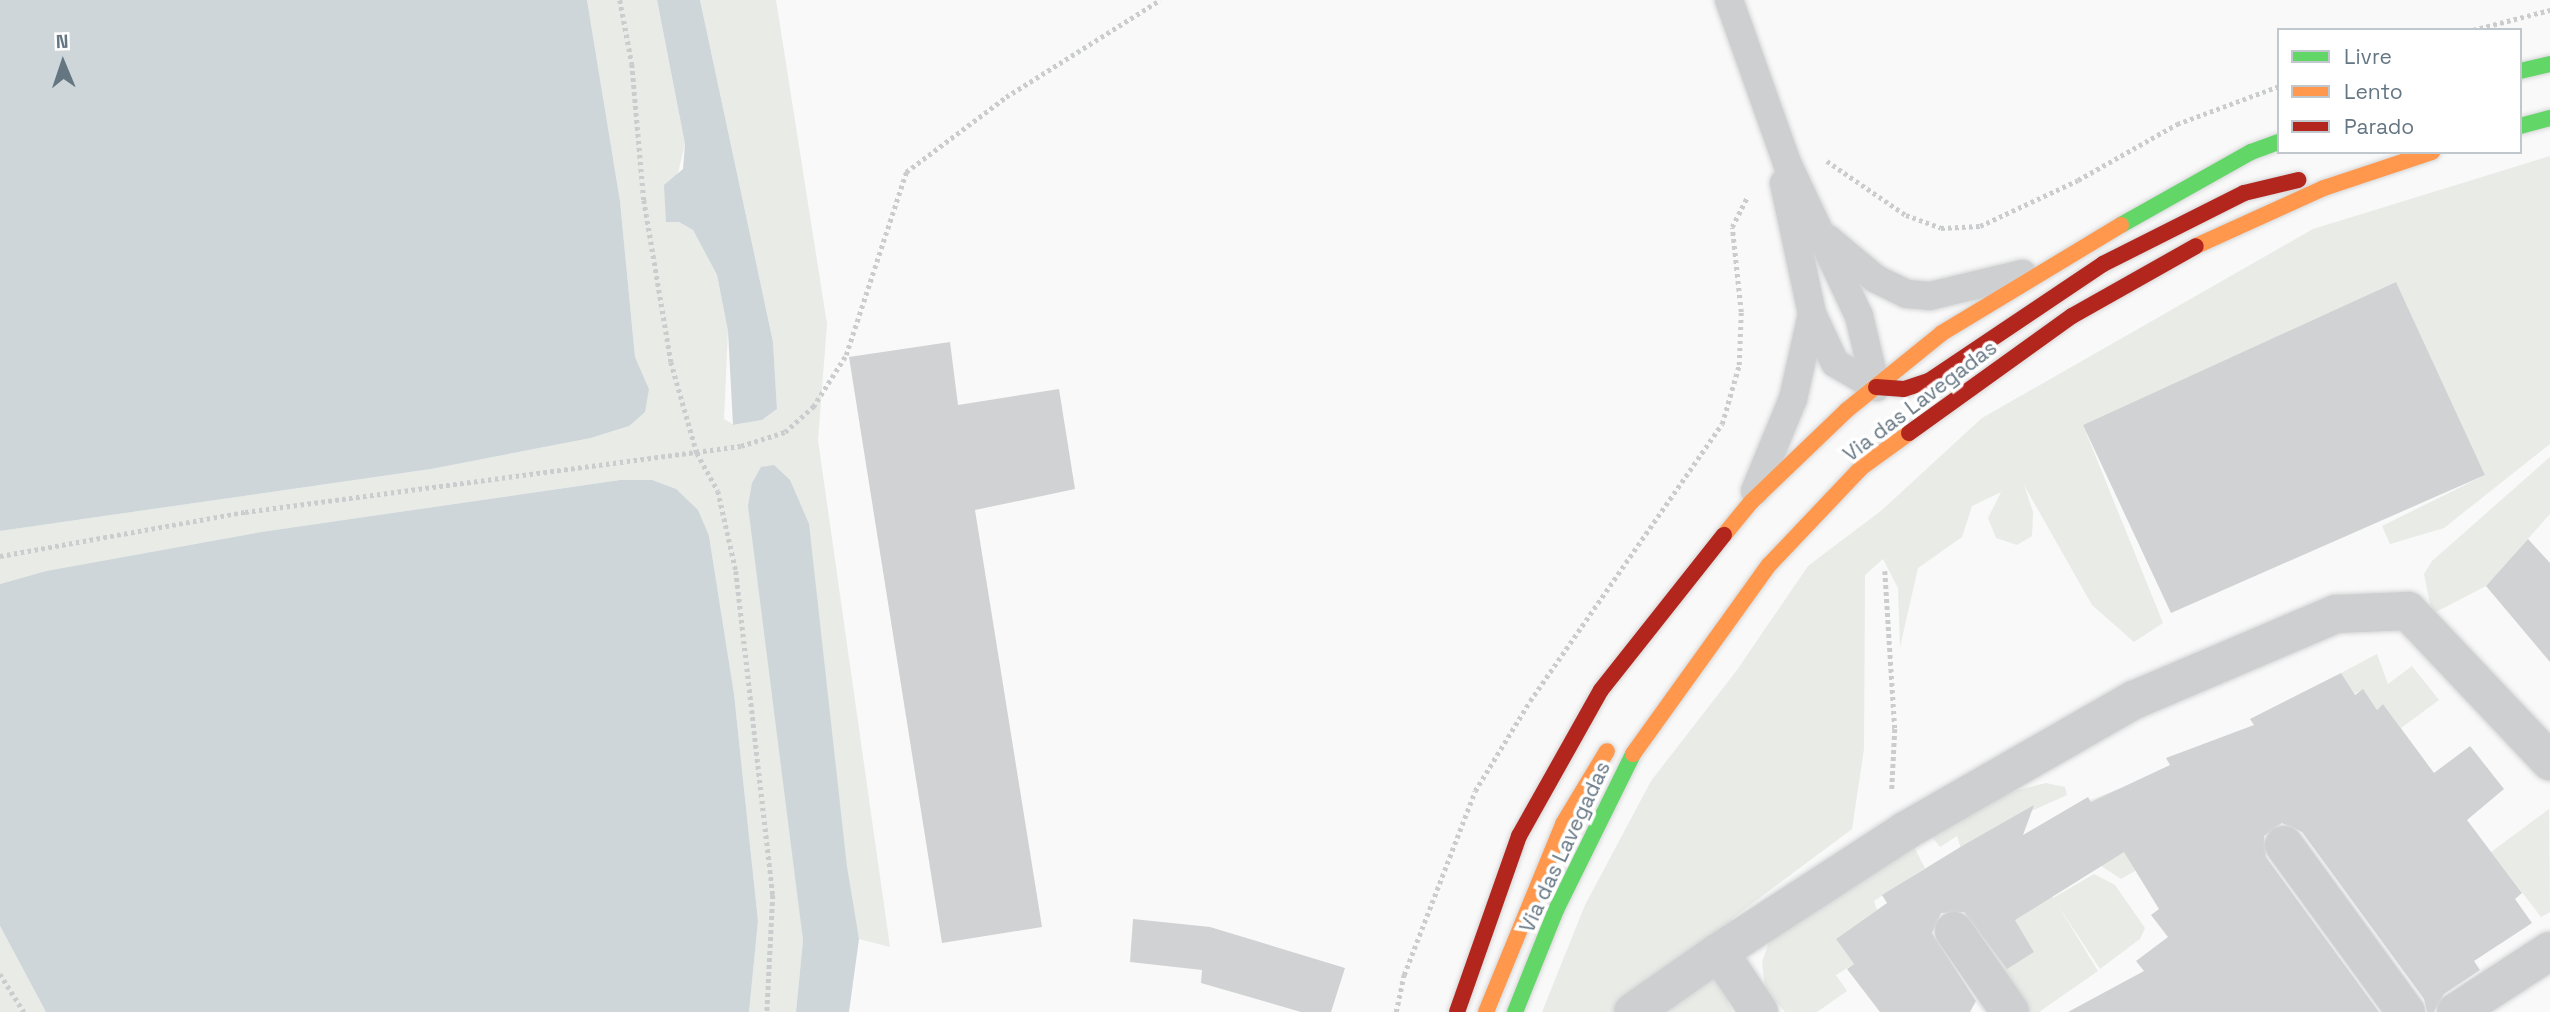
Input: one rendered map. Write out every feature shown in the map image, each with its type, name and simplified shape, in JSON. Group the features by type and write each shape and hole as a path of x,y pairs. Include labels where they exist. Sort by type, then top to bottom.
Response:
{"main road":[{"path":"2522,71 2550,64"},
{"path":"2522,125 2550,118"},
{"name":"Via das Lavegadas","path":"1457,1012 1519,836 1601,690 1751,502 1877,397 1942,333 2048,266 2251,152 2277,143"},
{"name":"Via das Lavegadas","path":"1515,1012 1556,910 1638,744 1769,565 1862,467 2084,309 2202,242 2324,188 2426,154"},
{"path":"1877,397 1929,381 2103,264 2244,193 2292,181 2382,169"},
{"path":"1486,1012 1563,824 1615,737"}],"street":[{"path":"1633,1012 1719,952 1873,853 2134,700 2336,614 2408,611 2550,761"},
{"path":"2284,845 2406,1012"},
{"path":"1954,931 2010,1012"},
{"path":"2456,1012 2550,951"},
{"path":"1719,952 1759,1012"}],"lane":[{"path":"1728,0 1770,120 1859,316 1877,397"},
{"path":"1770,120 1812,314 1835,363 1877,397"},
{"path":"1820,233 1876,279 1908,294 1930,296 2048,266"},
{"path":"1751,502 1793,399 1812,314"}],"path":[{"path":"620,0 632,65 644,200 671,362 697,453 718,491 736,570 774,895 767,1012"},
{"path":"0,556 245,512 697,453 764,441 785,432 813,407 846,355 906,172 1006,97 1160,0"},
{"path":"2481,28 2550,10"},
{"path":"1873,853 1891,807 1895,729 1885,571"},
{"path":"0,974 24,1012"}],"shaded area":[{"path":"0,0 587,0 620,201 635,357 649,389 645,412 629,426 591,438 431,469 0,531"},
{"path":"587,0 657,0 685,144 666,222 679,222 693,230 717,275 728,331 724,419 734,425 762,420 777,409 773,342 700,0 776,0 827,324 818,440 890,947 859,939 767,465 752,483 803,940 796,1012 749,1012 758,921 734,694 709,536 620,480 261,532 46,571 0,584 0,531 431,469 591,438 629,426 649,389 635,357 620,201"},
{"path":"657,0 700,0 773,342 777,409 762,420 733,425 728,331 717,275 693,230 679,222 666,222 664,185 683,169 685,144"},
{"path":"2550,156 2550,444 2444,528 2390,544 2382,526 2485,475 2396,282 2083,425 2163,623 2134,642 2092,605 2024,485 2033,512 2032,536 2017,545 1996,538 1988,518 2001,492 1972,506 1962,537 1918,568 1900,647 1898,588 1883,559 1865,575 1864,749 1852,829 1733,918 1714,965 1732,1012 1542,1012 1585,905 1651,781 1737,670 1808,566 1882,510 1982,418 2313,229"},
{"path":"2550,457 2550,514 2486,586 2432,614 2424,574 2432,561"},
{"path":"774,465 790,480 809,524 847,867 859,939 849,1012 796,1012 803,940 748,506 752,483 761,467"},
{"path":"620,480 652,480 676,489 698,510 709,536 734,694 758,921 749,1012 46,1012 0,926 0,584 46,571 261,532"},
{"path":"2377,654 2388,684 2412,666 2439,700 2401,728 2383,704 2377,710 2363,690 2353,694 2341,673"},
{"path":"2046,783 2065,787 2067,795 2007,822 2053,898 2094,874 2115,885 2145,928 2140,939 2100,969 2057,904 2098,971 2039,1012 2022,1012 1965,930 1983,918 1957,836 1940,847 1931,836 2001,794","holes":["2007,907 2034,952 2019,961"]},
{"path":"2121,788 2163,855 2121,879 2101,866 2123,851 2090,800"},
{"path":"2549,809 2550,912 2541,917 2491,852"},
{"path":"1913,845 1925,868 1874,901 1877,910 1836,939 1854,964 1836,975 1847,991 1817,1012 1785,1012 1765,989 1762,962 1770,939"},
{"path":"0,926 46,1012 0,1012"}],"building":[{"path":"2396,282 2485,475 2171,613 2083,425"},
{"path":"950,342 958,405 1059,389 1075,489 975,510 1042,927 942,943 849,357"},
{"path":"2528,539 2550,563 2550,662 2486,586"},
{"path":"2341,673 2355,695 2363,689 2377,710 2383,704 2434,773 2470,746 2504,789 2467,820 2522,893 2515,899 2532,923 2474,961 2480,970 2444,994 2434,1012 2427,1012 2424,999 2302,832 2282,823 2264,836 2266,857 2379,1012 2068,1012 2144,971 2136,961 2168,937 2151,915 2159,909 2124,852 2015,920 2034,952 2007,969 1964,912 1941,913 1932,933 1976,1001 1970,1012 1880,1012 1847,969 1854,964 1836,939 1887,903 1882,895 1962,846 2034,805 2023,835 2088,797 2091,802 2170,765 2166,758 2254,725 2250,719"},
{"path":"1133,919 1210,927 1345,968 1331,1012 1301,1012 1201,983 1202,970 1130,962"}],"traffic: fast":[{"path":"2522,71 2550,64"},
{"path":"2522,125 2550,118"},
{"path":"2121,225 2251,152 2277,143"},
{"path":"1515,1012 1556,910 1633,754"}],"traffic: slow":[{"path":"2196,246 2324,188 2426,154"},
{"path":"1724,535 1751,502 1847,410 1942,333 2121,225"},
{"path":"1633,754 1769,565 1862,467 1909,433"},
{"path":"1486,1012 1563,824 1607,751"}],"traffic: jam":[{"path":"1876,387 1904,389 1929,381 2103,264 2244,193 2298,180"},
{"path":"1909,433 2072,316 2196,246"},
{"path":"1457,1012 1519,836 1601,690 1724,535"}]}
